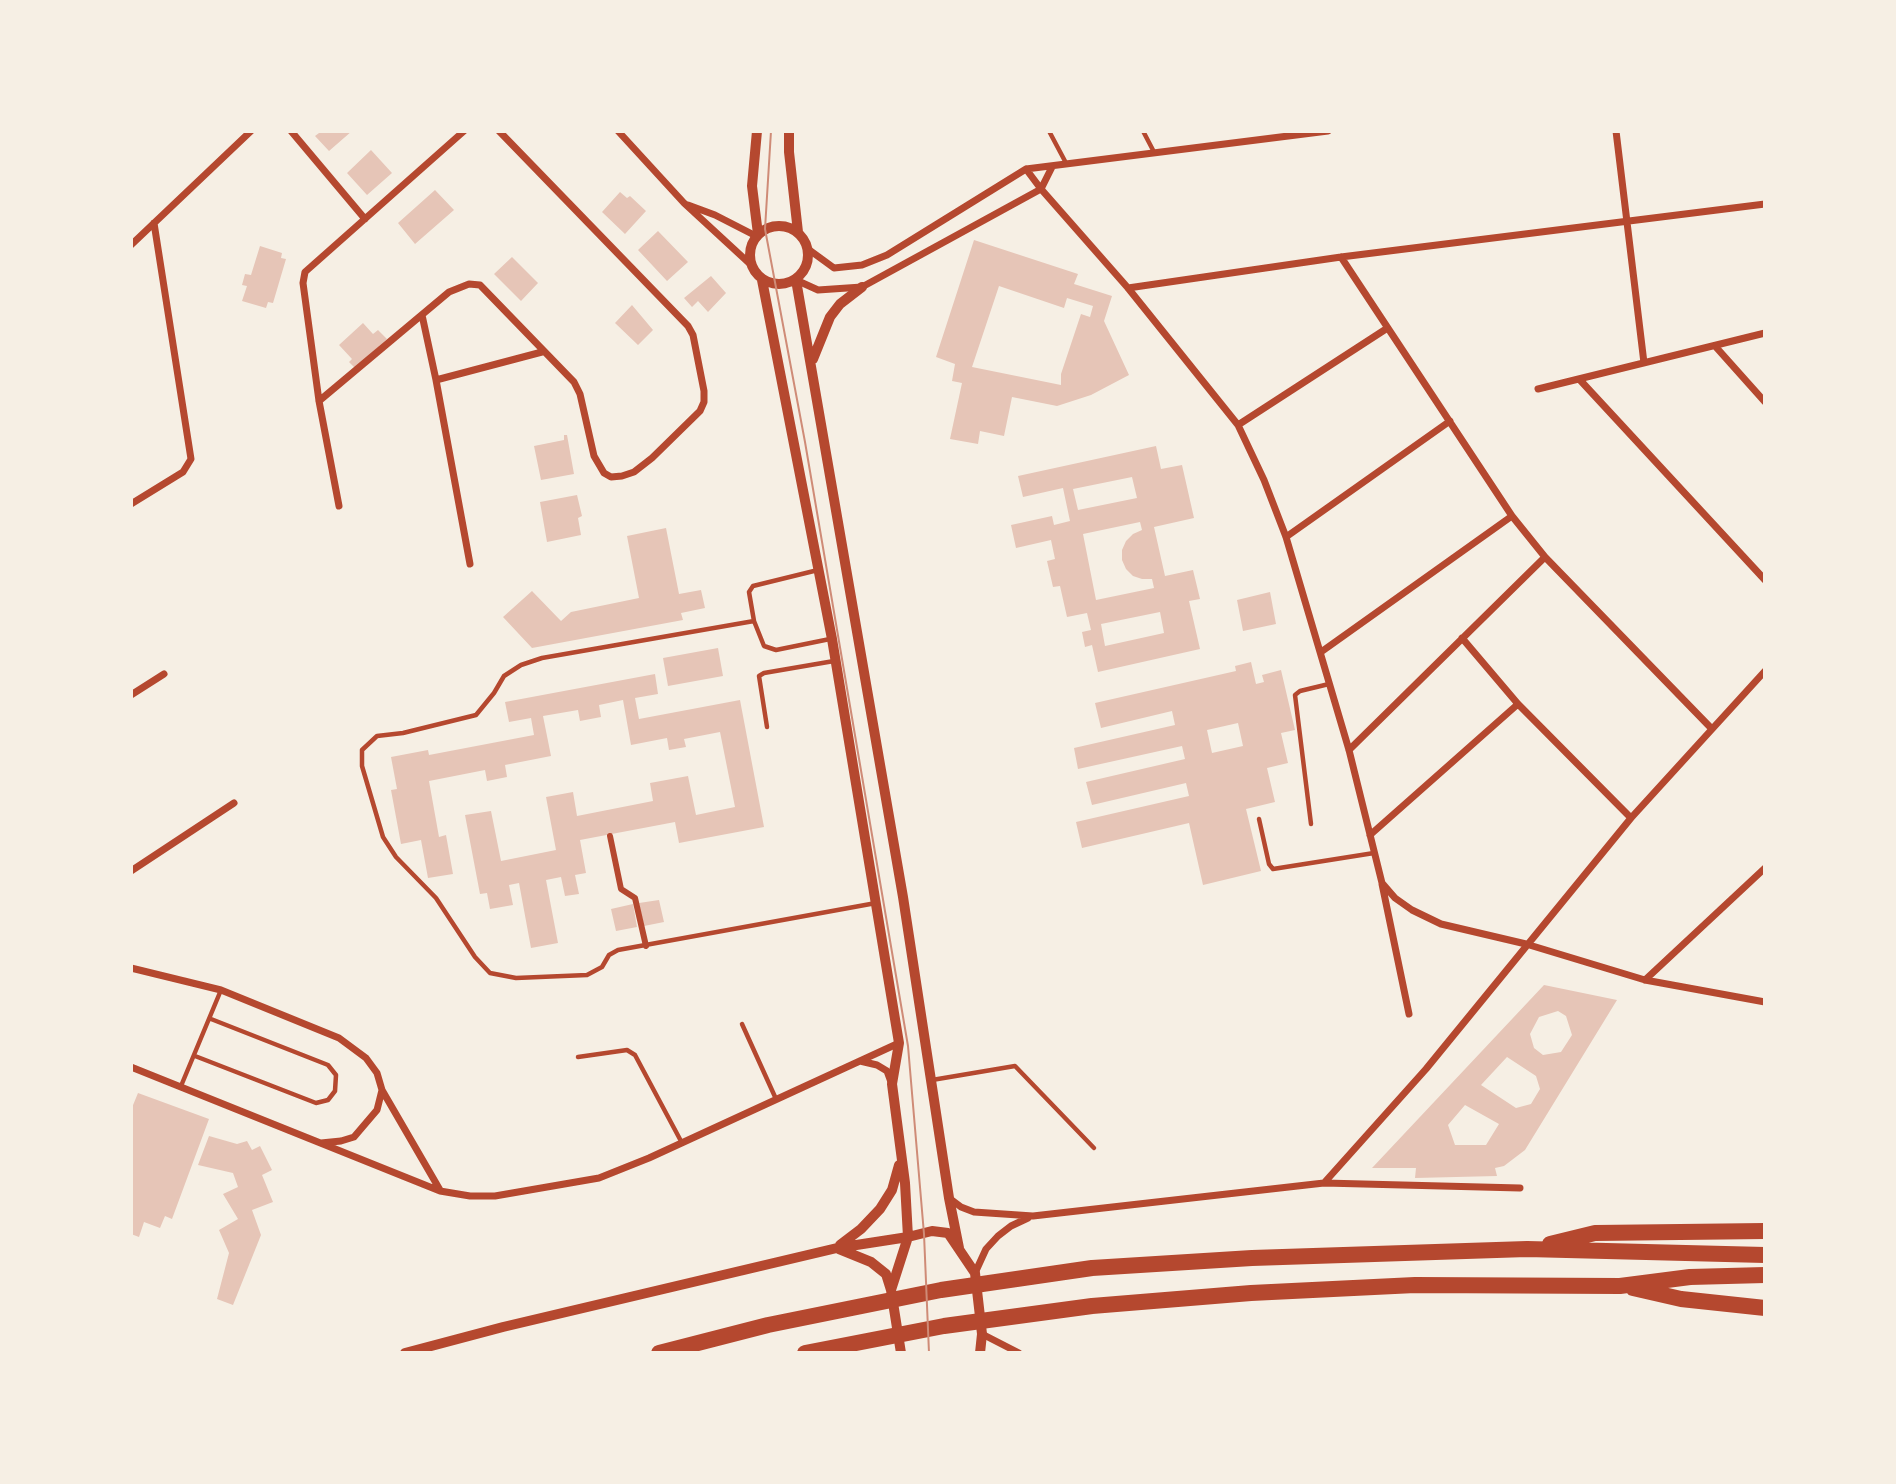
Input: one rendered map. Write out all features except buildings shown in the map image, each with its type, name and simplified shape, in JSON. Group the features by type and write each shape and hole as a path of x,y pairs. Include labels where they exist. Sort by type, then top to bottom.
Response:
{"highway":[{"path":"1527,1249 1595,1233 1765,1231"},
{"path":"659,1353 768,1325 941,1290 1092,1268 1252,1258 1527,1249 1765,1255"},
{"path":"806,1353 944,1325 1092,1306 1251,1293 1415,1285 1620,1286 1690,1277 1765,1275"},
{"path":"1620,1286 1681,1299 1765,1308"}],"street":[{"path":"291,131 365,219"},
{"path":"339,506 319,401 303,283 305,272 464,131"},
{"path":"319,401 422,315 458,287 469,284 480,285 505,308 542,352 574,382 580,394 594,456 604,473 611,477 634,472 652,458 699,411 704,402 704,391 693,335 679,314 499,131"},
{"path":"618,131 684,203 750,263 762,280 832,639 877,903 899,1042 892,1084"},
{"path":"757,131 752,186 757,235"},
{"path":"789,131 797,232 808,248 834,268 862,265 887,255 1026,169 1328,131"},
{"path":"1616,131 1644,363"},
{"path":"131,245 248,132"},
{"path":"812,362 830,317 840,304 862,287 1041,189 1052,167"},
{"path":"1026,169 1128,288 1238,425 1264,480 1286,537 1349,750 1382,883 1409,1014"},
{"path":"684,203 757,235"},
{"path":"1128,288 1341,257 1765,204"},
{"path":"131,504 183,472 191,459 154,223"},
{"path":"750,263 750,248 757,235 774,226 797,232"},
{"path":"762,280 776,286 796,280 807,266 808,248"},
{"path":"1341,257 1386,329 1512,516 1545,557 1712,728"},
{"path":"796,280 818,290 862,287"},
{"path":"796,280 903,897 959,1248"},
{"path":"422,315 470,564"},
{"path":"1238,425 1386,329"},
{"path":"1538,389 1765,333"},
{"path":"1715,346 1765,402"},
{"path":"436,380 542,352"},
{"path":"1580,380 1765,580"},
{"path":"1286,537 1450,421"},
{"path":"1321,652 1512,516"},
{"path":"1349,750 1545,557"},
{"path":"1462,638 1518,704 1631,818"},
{"path":"1324,1183 1426,1069 1631,818 1765,671"},
{"path":"131,695 164,674"},
{"path":"1370,835 1518,704"},
{"path":"131,871 234,803"},
{"path":"610,836 621,889 635,898 646,946"},
{"path":"1645,980 1765,868"},
{"path":"1382,883 1412,911 1441,924 1526,944 1645,980 1765,1002"},
{"path":"131,968 221,990 355,1047 377,1073 382,1090 440,1191"},
{"path":"131,1066 440,1191 495,1196 598,1178 682,1143 899,1042"},
{"path":"859,1061 877,1065 887,1071 892,1084 908,1237 891,1290"},
{"path":"317,1143 354,1137 377,1110 382,1090"},
{"path":"836,1248 861,1229 892,1191 898,1172 900,1144"},
{"path":"949,1198 974,1212 1033,1216 1324,1183 1520,1188"},
{"path":"975,1273 986,1249 998,1236 1011,1226 1033,1216"},
{"path":"405,1353 836,1248 932,1231 948,1233 975,1273 982,1334 979,1353"},
{"path":"836,1248 871,1262 886,1274 901,1353"},
{"path":"982,1334 1019,1353"}],"lane":[{"path":"1049,131 1067,164"},
{"path":"1143,131 1154,153"},
{"path":"818,570 753,586 749,592 754,621 764,646 776,650 832,639"},
{"path":"754,621 542,658 521,665 504,676 476,715 402,733 377,736 362,750 362,766 383,837 396,857 436,898 475,957 490,973 516,978 587,975 602,967 609,955 618,950 877,903"},
{"path":"767,727 759,676 835,661"},
{"path":"1311,824 1295,695 1300,691 1330,684"},
{"path":"1259,819 1269,864 1273,869 1374,853"},
{"path":"181,1086 221,990"},
{"path":"195,1056 316,1103 328,1100 335,1091 336,1075 328,1065 211,1019"},
{"path":"742,1024 776,1099"},
{"path":"578,1057 627,1051 635,1055 682,1143"},
{"path":"931,1080 1015,1066 1094,1148"}],"tram line":[{"path":"771,131 765,229 805,442 908,1046 924,1234 929,1353"}]}
